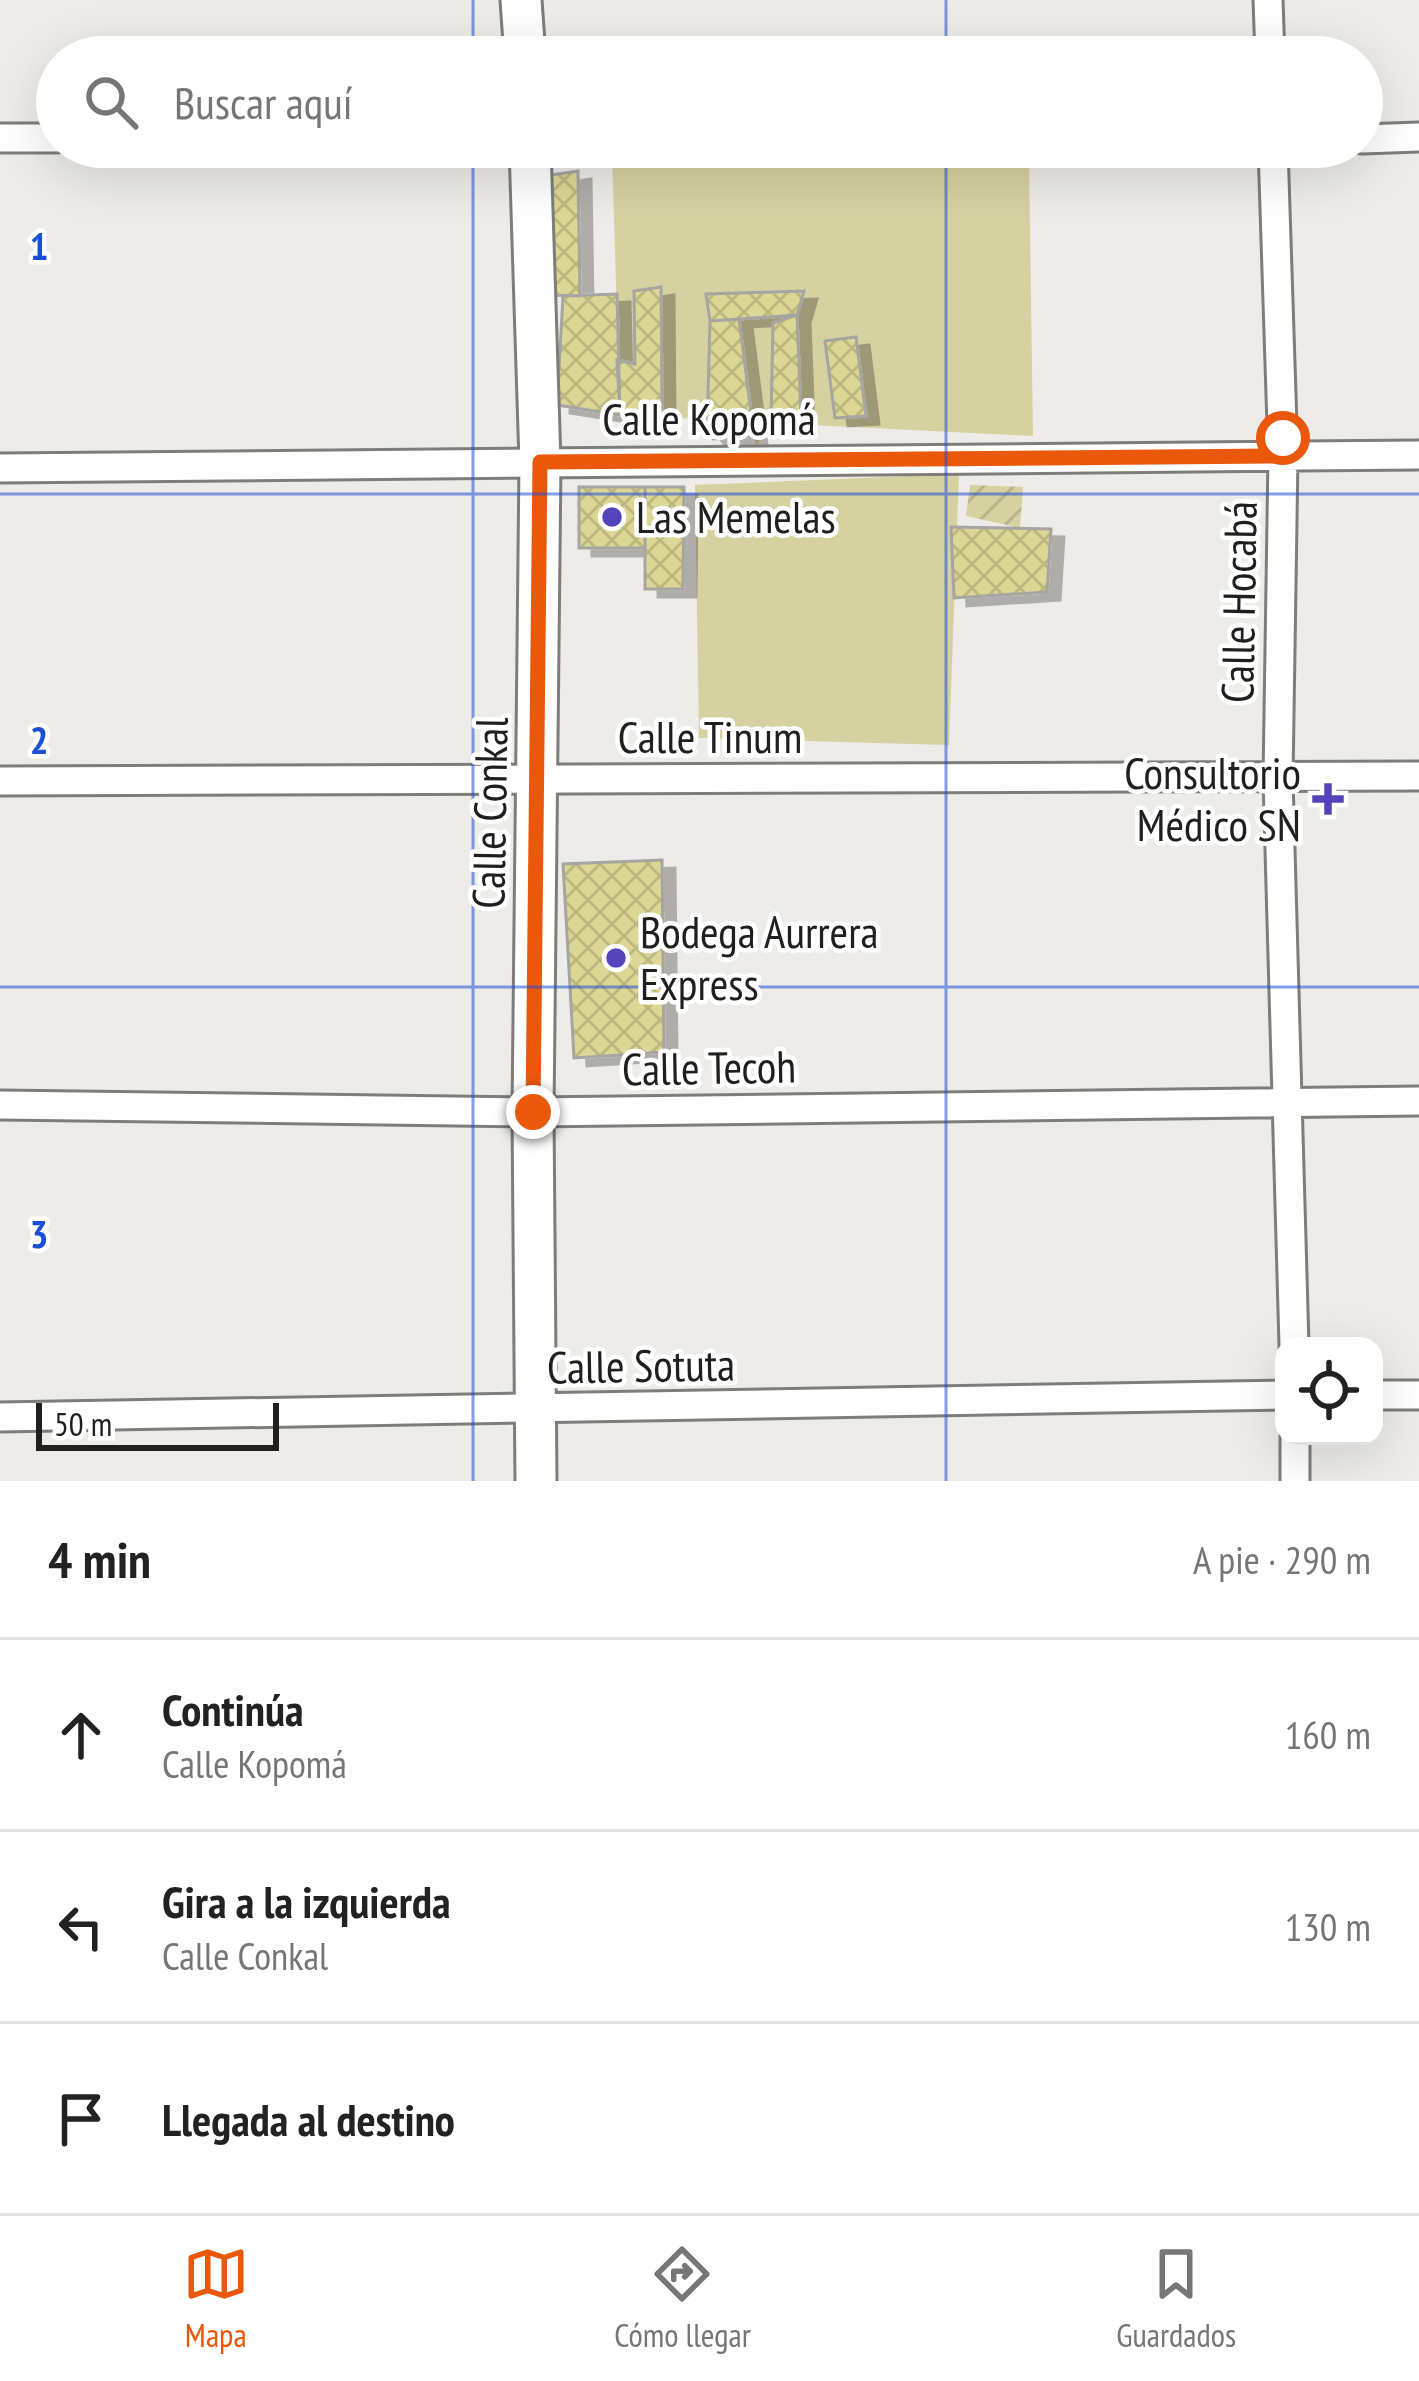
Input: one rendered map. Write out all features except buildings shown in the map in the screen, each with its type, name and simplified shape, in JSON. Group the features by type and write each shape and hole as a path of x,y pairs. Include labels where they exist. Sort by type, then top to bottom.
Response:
{"street":[{"path":"521,0 524,36"},
{"path":"1268,0 1269,36"},
{"path":"1383,138 1419,136"},
{"path":"0,138 36,138"},
{"name":"Calle Conkal","path":"531,168 540,462 533,1112 536,1481"},
{"name":"Calle Hocabá","path":"1274,168 1283,456 1278,779 1294,1337"},
{"name":"Calle Kopomá","path":"0,468 1419,455"},
{"name":"Calle Tinum","path":"0,781 1419,776"},
{"name":"Calle Tecoh","path":"0,1105 533,1112 1419,1100"},
{"name":"Calle Sotuta","path":"0,1418 1275,1395"},
{"path":"1383,1395 1419,1395"},
{"path":"1294,1481 1295,1445"}],"shaded area":[{"path":"612,168 1029,168 1033,436 770,423 756,446 752,422 620,415"},
{"path":"959,474 949,745 699,738 695,485"},
{"path":"970,485 1023,487 1020,528 966,516"}],"place":[{"name":"Las Memelas","path":"612,517"},
{"name":"Consultorio Médico SN","path":"1328,799"},
{"name":"Bodega Aurrera Express","path":"616,958"}],"route":[{"path":"533,1112 540,462 1283,456 1283,438"}]}
